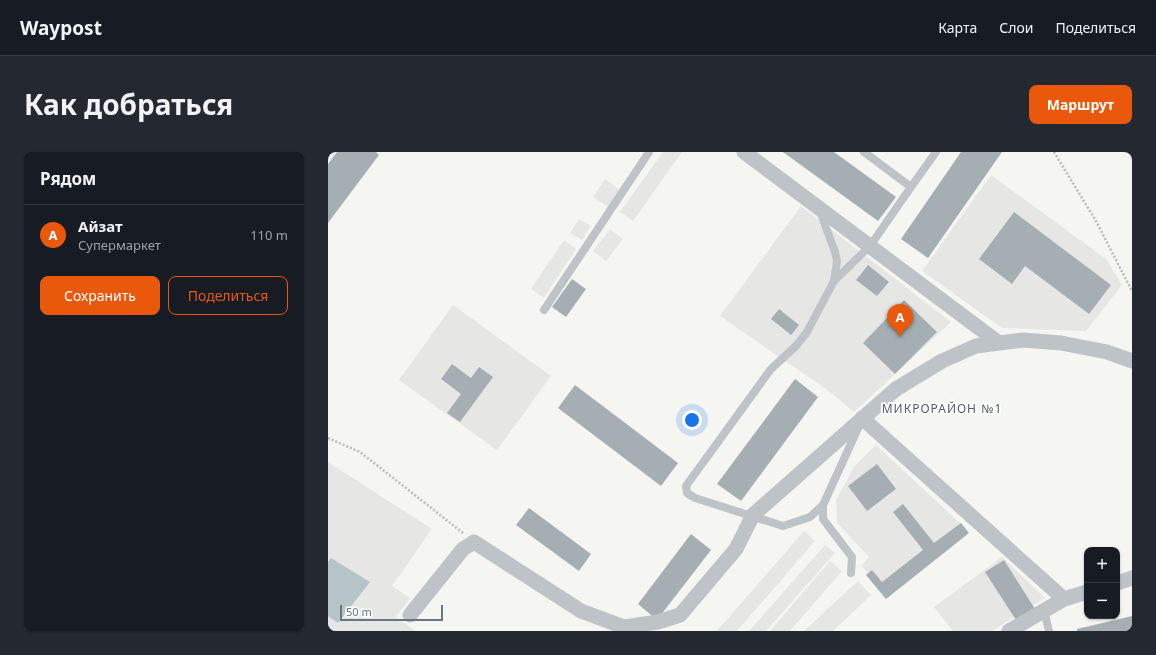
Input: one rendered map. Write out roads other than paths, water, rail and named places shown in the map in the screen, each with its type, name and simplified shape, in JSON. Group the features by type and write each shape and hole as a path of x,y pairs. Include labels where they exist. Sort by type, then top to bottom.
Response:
{"street":[{"path":"744,152 819,210 870,246 999,343"},
{"path":"410,616 463,549 474,542 581,611 624,628 658,622 680,614 736,549 753,515 896,389 942,361 976,346 1023,340 1062,343 1107,352 1132,361"},
{"path":"862,418 1064,599"},
{"path":"1120,582 1132,578"},
{"path":"1009,631 1064,599 1084,593"}],"lane":[{"path":"544,310 649,152"},
{"path":"864,152 911,187"},
{"path":"824,505 810,517 783,526 753,515 695,498 687,493 686,486 771,369 796,346 807,332 834,281 870,246 936,152"},
{"path":"819,210 835,252 836,261 834,281"},
{"path":"851,573 852,557 823,519 824,505 862,418"},
{"path":"1044,610 1049,631"}],"place":[{"name":"Айзат","path":"900,337"}],"district":[{"name":"МИКРОРАЙОН №1","path":"942,408"}]}
